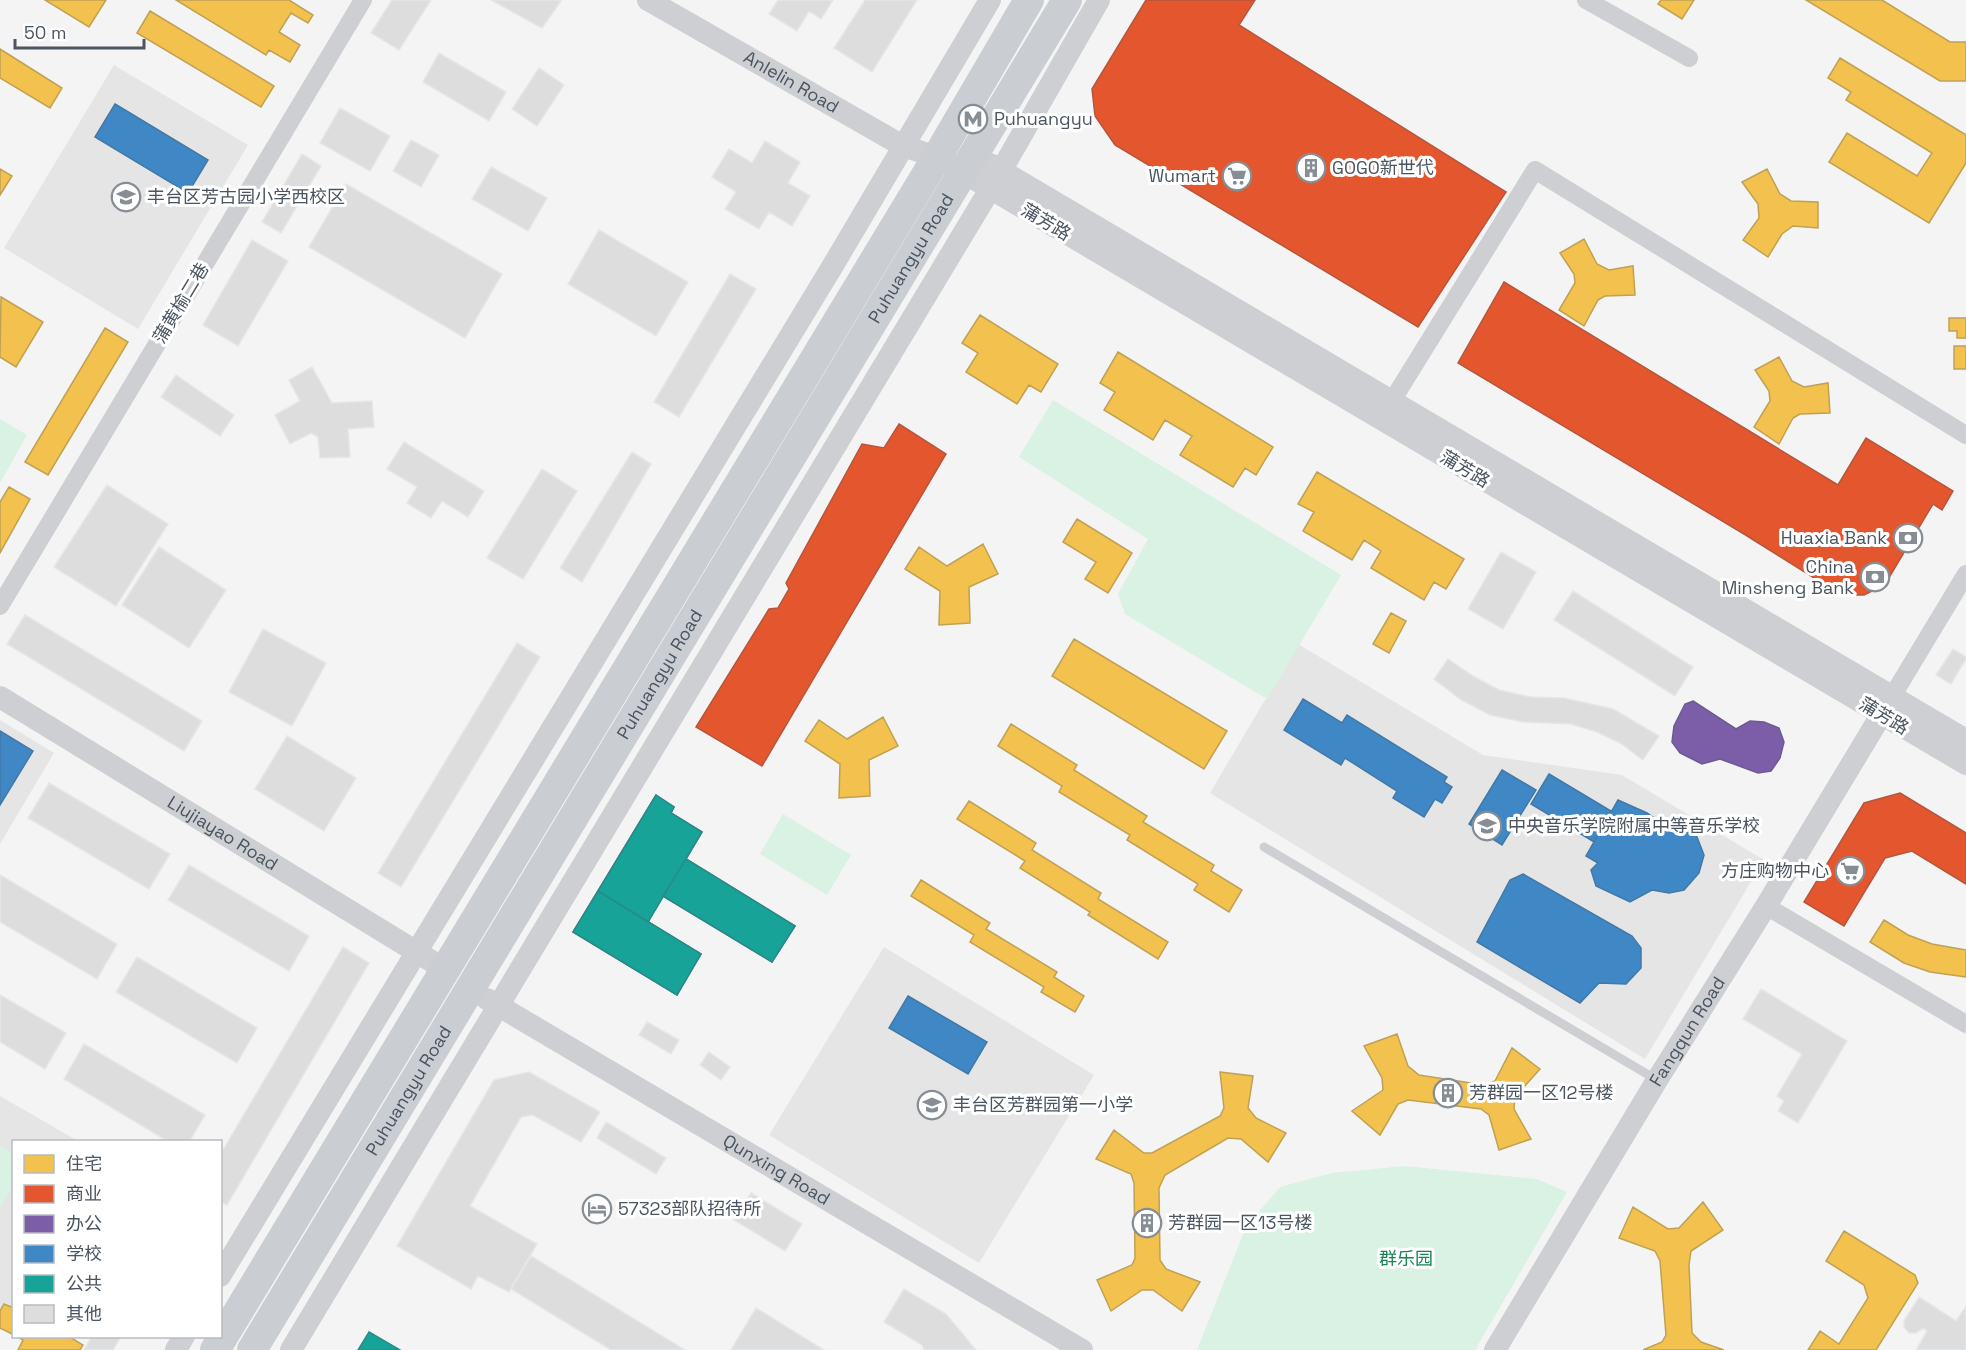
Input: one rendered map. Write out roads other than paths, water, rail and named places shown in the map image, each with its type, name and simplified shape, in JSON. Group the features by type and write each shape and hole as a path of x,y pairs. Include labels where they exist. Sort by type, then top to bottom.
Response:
{"main road":[{"name":"Puhuangyu Road","path":"215,1350 937,157 1029,0"},
{"name":"Puhuangyu Road","path":"252,1350 1067,0"}],"street":[{"name":"蒲黄榆二巷","path":"0,606 363,0"},
{"name":"Anlelin Road","path":"648,0 903,146 969,164"},
{"path":"222,1273 835,262 990,0"},
{"path":"291,1350 996,180 1100,0"},
{"path":"1586,0 1689,58"},
{"name":"蒲芳路","path":"969,164 1887,705 1966,740"},
{"path":"1392,401 1535,170 1966,435"},
{"name":"蒲芳路","path":"996,180 1392,401 1887,705 1966,764"},
{"name":"Fangqun Road","path":"1495,1350 1966,574"},
{"name":"Liujiayao Road","path":"0,697 446,970"},
{"path":"1766,906 1966,1024"},
{"name":"Qunxing Road","path":"470,989 1082,1350"}],"lane":[{"path":"1264,847 1657,1080"}],"place":[{"name":"Puhuangyu","path":"973,119"},
{"name":"GOGO新世代","path":"1311,168"},
{"name":"Wumart","path":"1237,176"},
{"name":"丰台区芳古园小学西校区","path":"126,197"},
{"name":"Huaxia Bank","path":"1908,538"},
{"name":"China Minsheng Bank","path":"1875,577"},
{"name":"中央音乐学院附属中等音乐学校","path":"1487,826"},
{"name":"方庄购物中心","path":"1850,871"},
{"name":"芳群园一区12号楼","path":"1448,1093"},
{"name":"丰台区芳群园第一小学","path":"932,1105"},
{"name":"57323部队招待所","path":"597,1209"},
{"name":"芳群园一区13号楼","path":"1147,1223"}],"park label":[{"name":"群乐园","path":"1406,1259"}]}
